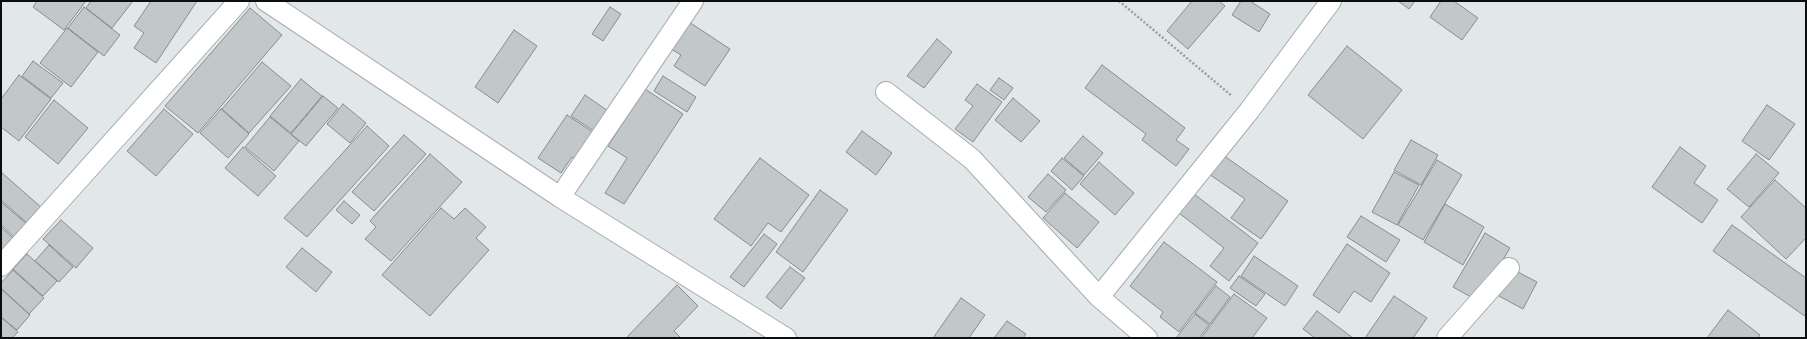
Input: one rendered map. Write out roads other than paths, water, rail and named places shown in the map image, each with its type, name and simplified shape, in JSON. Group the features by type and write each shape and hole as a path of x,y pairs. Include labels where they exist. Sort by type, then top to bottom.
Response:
{"street":[{"path":"1,266 239,1"},
{"path":"266,1 560,197 786,338"},
{"path":"560,197 693,1"},
{"path":"1099,297 1249,110 1331,1"},
{"path":"886,92 972,159 1099,297 1147,338"},
{"path":"1447,338 1509,268"}]}
